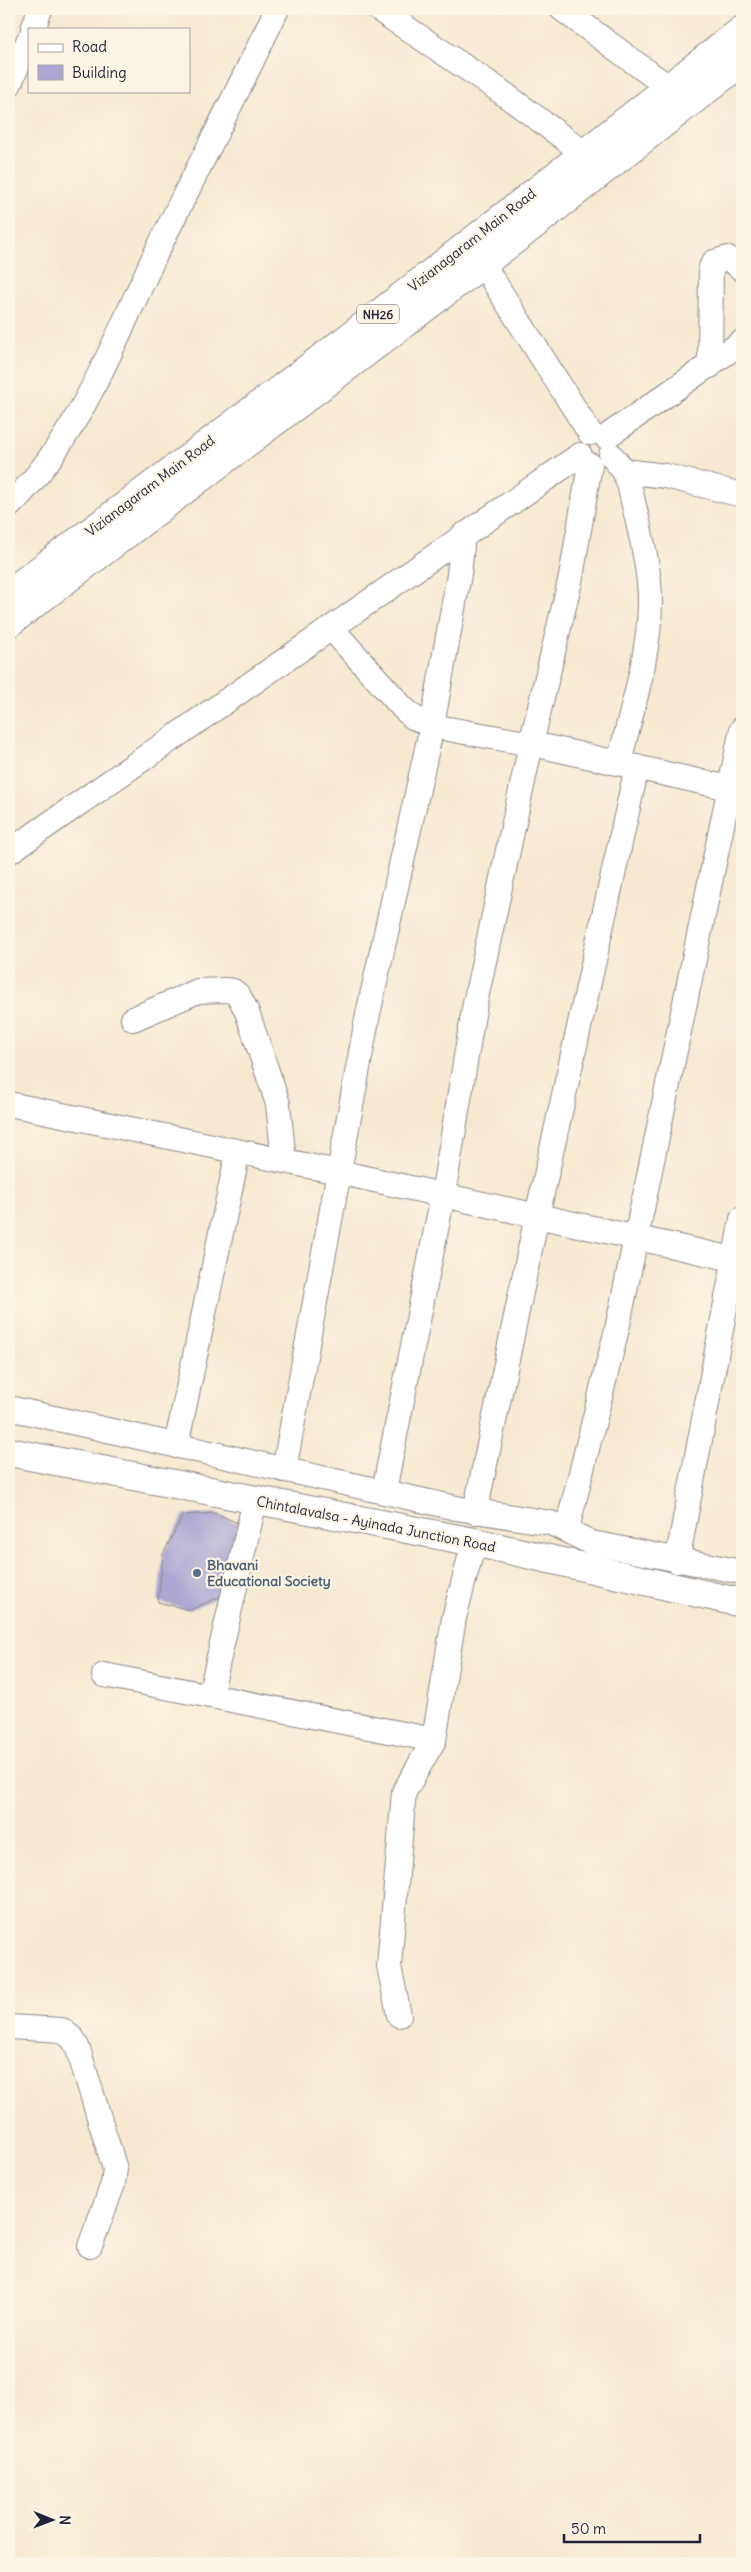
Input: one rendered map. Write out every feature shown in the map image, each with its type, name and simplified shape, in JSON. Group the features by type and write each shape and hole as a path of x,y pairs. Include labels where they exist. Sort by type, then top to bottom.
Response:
{"main road":[{"name":"Vizianagaram Main Road","path":"9,622 476,253 584,152 742,30"},
{"name":"Vizianagaram Main Road","path":"9,593 352,335 476,253 742,62"},
{"name":"Chintalavalsa - Ayinada Junction Road","path":"9,1452 474,1542 742,1603"}],"street":[{"path":"33,28 40,9"},
{"path":"9,506 58,448 100,374 158,250 277,9"},
{"path":"378,9 496,88 584,152"},
{"path":"562,9 668,87"},
{"path":"9,85 28,41"},
{"path":"475,1512 628,765 640,674 649,624 650,599 630,484 600,453 476,253"},
{"path":"710,366 711,267 714,262 728,258 742,268"},
{"path":"9,852 332,629 463,535 600,453 742,342"},
{"path":"600,453 666,476 742,495"},
{"path":"384,1492 443,1195 476,1003 531,744 600,453"},
{"path":"284,1470 368,1014 432,726 459,575 463,535"},
{"path":"332,629 403,708 413,717 432,726 531,744 737,790"},
{"path":"567,1529 618,1329 635,1237 737,790 742,729"},
{"path":"133,1019 198,991 225,990 233,991 239,996 250,1020 278,1104 284,1161"},
{"path":"9,1104 338,1172 738,1260"},
{"path":"176,1446 238,1152"},
{"path":"677,1561 738,1260 742,1219"},
{"path":"9,1408 475,1512 516,1516 567,1529 592,1543 677,1561 742,1572"},
{"path":"210,1696 255,1500"},
{"path":"399,2015 389,1966 404,1792 434,1740 454,1618 474,1542"},
{"path":"104,1675 434,1740"},
{"path":"9,2027 62,2030 73,2039 78,2049 115,2170 113,2184 90,2246"}],"building":[{"name":"Bhavani Educational Society","path":"215,1513 238,1523 228,1593 190,1610 158,1602 163,1554 183,1515"}],"place":[{"name":"Bhavani Educational Society","path":"197,1573"}]}
